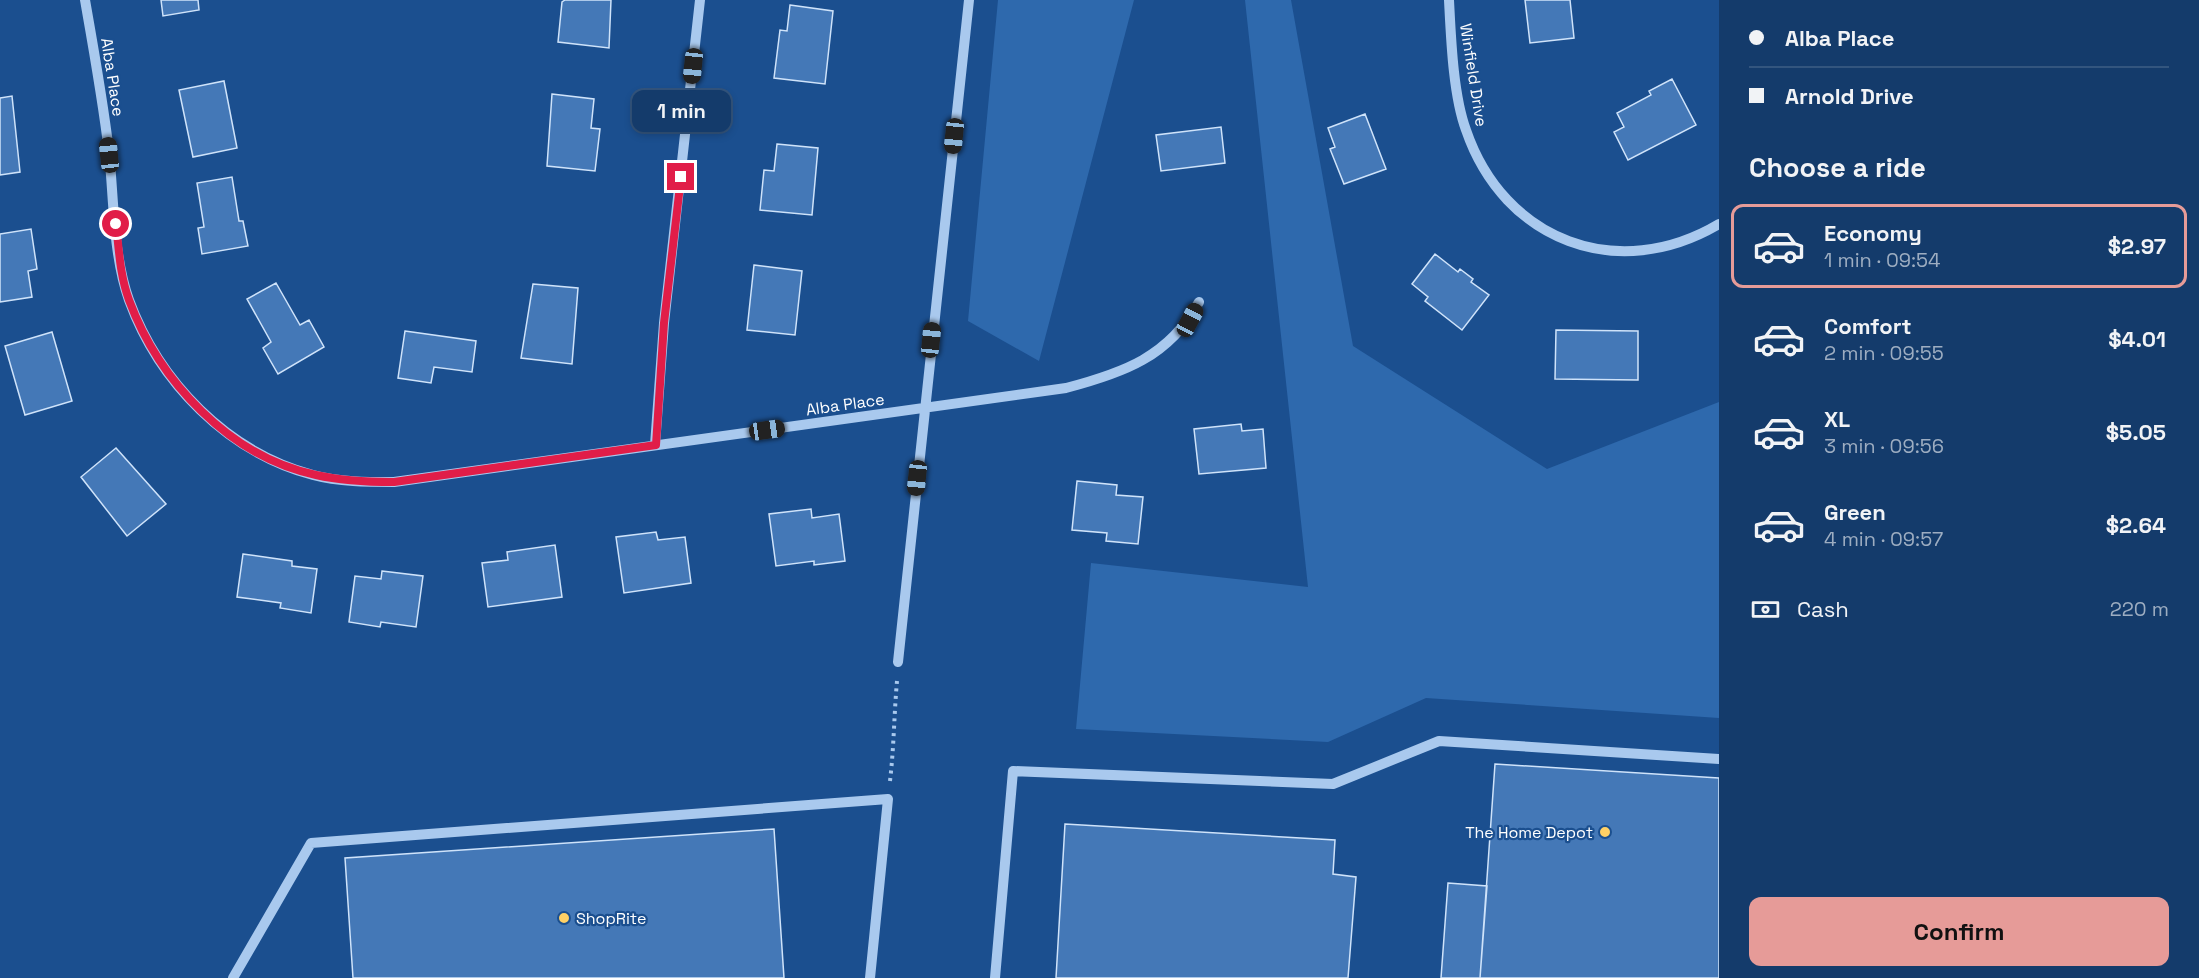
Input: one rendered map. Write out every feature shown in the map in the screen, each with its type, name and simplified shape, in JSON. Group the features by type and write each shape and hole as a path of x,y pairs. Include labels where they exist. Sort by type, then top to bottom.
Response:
{"street":[{"name":"Alba Place","path":"86,0 106,132 121,270 129,300 146,338 170,377 194,404 226,433 257,452 296,470 354,482 394,482 1066,388 1104,378 1140,362 1173,340 1199,302"},
{"path":"656,445 664,323 700,0"},
{"path":"898,662 923,408 969,0"},
{"name":"Winfield Drive","path":"1449,0 1452,51 1465,129 1480,165 1498,189 1533,224 1550,235 1577,246 1626,251 1685,241 1719,224"},
{"path":"995,978 1013,771 1334,784 1439,741 1719,759"},
{"path":"233,978 310,843 888,799 870,978"}],"path":[{"path":"888,799 896,737 894,715 898,662"}],"shaded area":[{"path":"998,0 1134,0 1039,361 968,321"},
{"path":"1245,0 1291,0 1353,346 1547,469 1719,402 1719,718 1426,698 1328,742 1076,729 1091,563 1308,587"}],"building":[{"path":"161,0 198,0 199,10 163,16"},
{"path":"565,0 611,0 609,48 558,42 562,2"},
{"path":"1525,0 1570,0 1574,38 1530,43"},
{"path":"790,5 833,11 825,84 774,78 780,30 787,31"},
{"path":"1672,79 1696,125 1628,160 1614,132 1624,127 1617,113 1651,95 1649,91"},
{"path":"224,81 237,148 193,157 179,90"},
{"path":"552,94 594,99 591,128 600,129 595,171 547,166"},
{"path":"12,96 20,172 0,175 0,98"},
{"path":"1365,114 1386,169 1344,184 1330,149 1335,147 1328,128"},
{"path":"1221,127 1225,163 1161,171 1156,135"},
{"path":"777,144 818,148 812,215 760,210 764,170 774,171"},
{"path":"232,177 239,221 243,221 248,246 202,254 198,228 204,227 197,183"},
{"path":"31,229 37,269 28,271 32,297 0,302 0,234"},
{"path":"1435,254 1458,272 1460,269 1473,279 1471,282 1489,295 1462,330 1425,301 1428,297 1412,284"},
{"path":"754,265 802,271 795,335 747,330"},
{"path":"276,283 300,325 309,320 324,347 278,374 263,348 271,342 247,299"},
{"path":"533,284 578,288 572,364 521,358"},
{"path":"1556,330 1638,331 1638,380 1555,379"},
{"path":"405,331 476,341 472,372 434,367 431,383 398,378"},
{"path":"52,332 72,401 25,415 5,346"},
{"path":"1241,424 1242,431 1263,429 1266,468 1199,474 1194,429"},
{"path":"116,448 166,504 127,536 81,477"},
{"path":"1077,481 1117,485 1116,495 1143,497 1138,544 1106,541 1107,533 1072,530"},
{"path":"811,509 812,518 839,514 845,561 814,565 814,561 776,566 769,514"},
{"path":"656,532 658,540 685,537 691,583 624,593 616,537"},
{"path":"555,545 562,597 488,607 482,563 508,560 507,552"},
{"path":"243,554 292,561 292,566 317,569 311,613 280,608 281,603 237,597"},
{"path":"382,571 423,576 416,627 381,622 380,627 349,622 355,576 381,579"},
{"name":"The Home Depot","path":"1495,764 1719,778 1719,978 1480,978"},
{"path":"1065,824 1335,840 1333,874 1356,877 1348,978 1056,978"},
{"name":"ShopRite","path":"774,829 784,978 353,978 345,858"},
{"path":"1448,883 1487,886 1480,978 1441,978"}],"place":[{"name":"The Home Depot","path":"1605,832"},
{"name":"ShopRite","path":"564,918"}],"route":[{"path":"116,224 121,270 129,300 146,338 170,377 194,404 226,433 257,452 296,470 354,482 394,482 656,445 664,323 681,177"}]}
